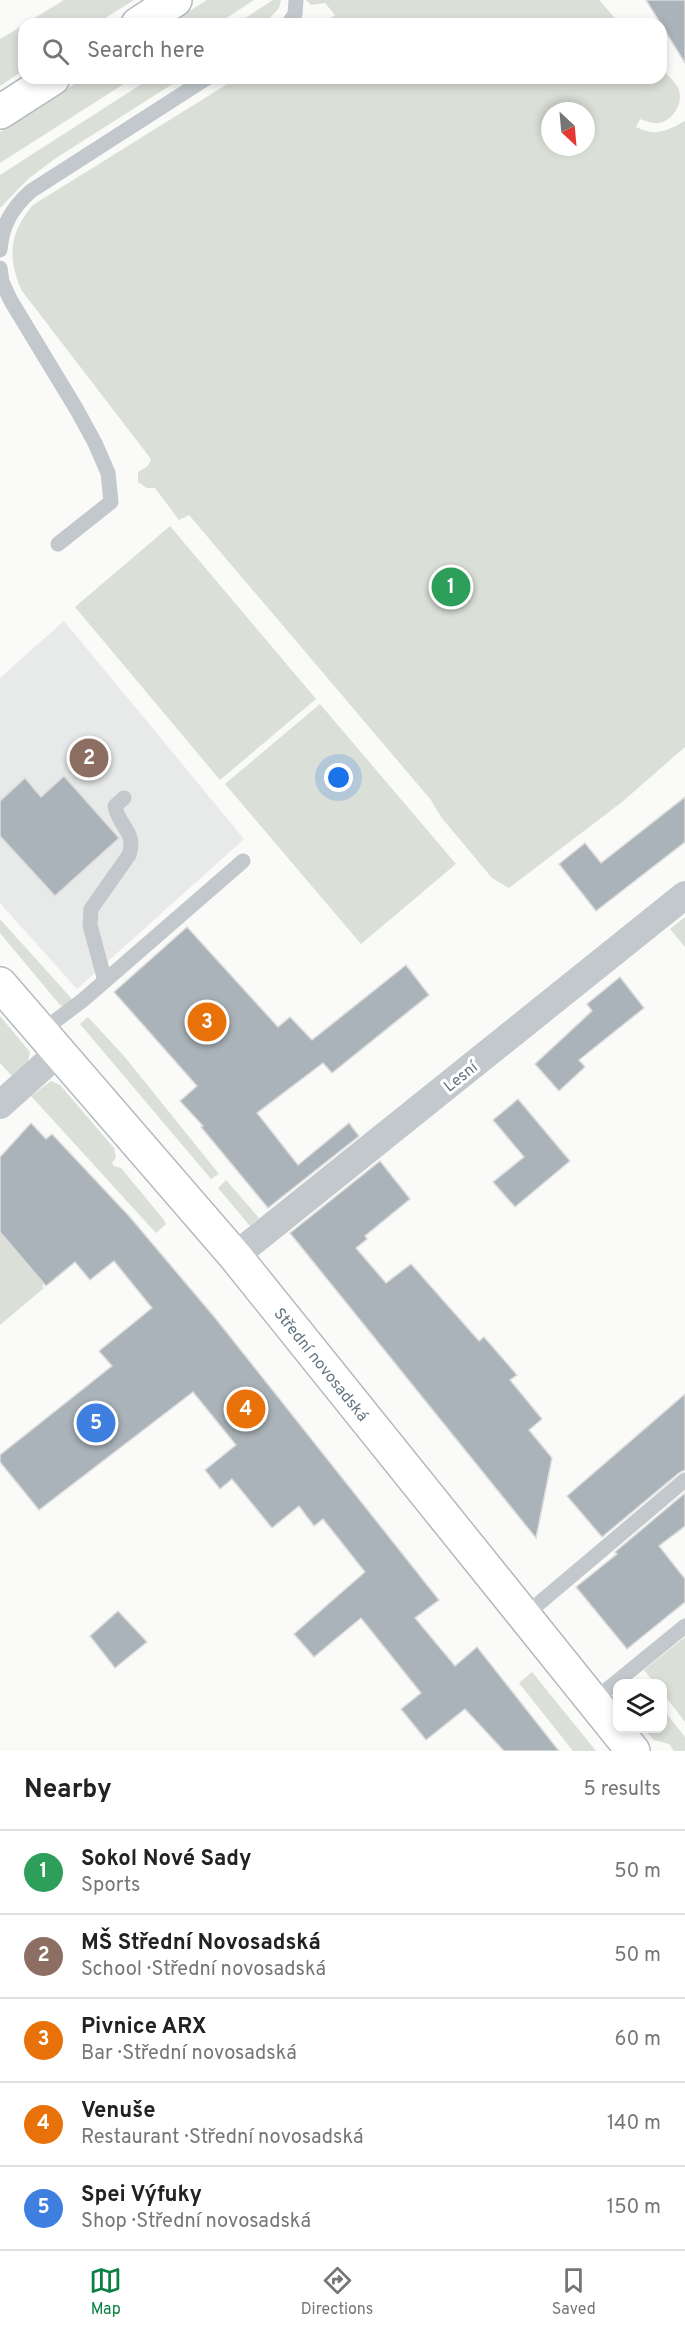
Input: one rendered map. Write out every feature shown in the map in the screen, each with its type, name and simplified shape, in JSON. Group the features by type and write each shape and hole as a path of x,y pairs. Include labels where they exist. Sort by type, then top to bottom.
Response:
{"main road":[{"path":"147,18 175,0"},
{"path":"0,112 44,84"},
{"name":"Střední novosadská","path":"0,984 235,1256 633,1751"}],"street":[{"name":"Lesní","path":"235,1256 685,895"},
{"path":"0,1105 50,1041"}],"lane":[{"path":"292,18 295,14 296,0"},
{"path":"0,250 7,219 18,203 31,191 198,84"},
{"path":"0,267 2,282 11,301 77,410 108,473 111,502 58,544"},
{"path":"105,981 90,925 91,909 129,855 132,845 129,833 116,815 115,806 124,798"},
{"path":"50,1041 105,981 243,861"},
{"path":"524,1616 685,1480"},
{"path":"593,1701 685,1626"}],"shaded area":[{"path":"64,0 134,0 106,18 35,18"},
{"path":"207,0 254,0 226,18 178,18"},
{"path":"273,0 281,0 279,8 270,18 245,18"},
{"path":"306,0 599,0 615,18 331,18 335,15 325,3 311,5"},
{"path":"18,28 18,74 0,86 0,39"},
{"path":"667,74 679,90 680,101 676,111 669,119 659,123 640,119 636,127 649,132 661,132 685,121 685,747 622,802 509,888 492,878 441,817 431,800 189,515 179,520 155,488 147,488 138,482 138,472 148,466 151,459 22,291 14,268 13,246 25,215 33,205 227,84 667,84"},
{"path":"75,84 124,84 0,163 0,132"},
{"path":"142,84 173,84 56,158 28,179 0,208 0,175"},
{"path":"170,526 316,699 220,780 75,607"},
{"path":"64,621 244,839 77,989 0,903 0,678"},
{"path":"320,704 456,864 361,944 225,784"},
{"path":"685,917 685,947 670,929"},
{"path":"0,919 71,998 71,1001 64,1006 60,1005 0,933"},
{"path":"0,1016 30,1052 28,1061 12,1076 0,1063"},
{"path":"88,1017 124,1056 219,1174 211,1179 80,1024"},
{"path":"51,1081 60,1085 114,1148 116,1157 112,1163 114,1166 121,1168 164,1220 166,1224 156,1233 31,1096"},
{"path":"226,1180 259,1218 250,1226 218,1188"},
{"path":"0,1229 6,1240 45,1283 42,1286 44,1288 0,1325"},
{"path":"685,1637 685,1722 667,1698 667,1679 652,1679 644,1670"},
{"path":"532,1672 596,1751 573,1751 519,1683"},
{"path":"667,1714 685,1737 685,1751 674,1751 669,1744 654,1740 648,1733 667,1733"}],"building":[{"path":"646,0 685,0 685,63 667,34 667,18 657,18"},
{"path":"64,776 119,838 55,896 0,836 0,801 25,778 41,797"},
{"path":"685,797 685,842 596,911 559,864 585,843 601,863"},
{"path":"187,927 278,1027 290,1017 312,1040 406,965 429,995 332,1073 323,1063 257,1113 298,1165 349,1123 359,1136 268,1208 201,1127 203,1126 180,1101 197,1086 114,992"},
{"path":"620,977 644,1008 579,1060 585,1067 559,1091 535,1064 592,1011 587,1004"},
{"path":"518,1099 570,1161 515,1207 493,1182 524,1157 493,1120"},
{"path":"31,1123 46,1139 52,1134 129,1216 216,1319 439,1600 415,1618 455,1666 477,1647 559,1751 504,1751 465,1709 426,1740 401,1709 421,1693 361,1618 314,1657 294,1634 365,1572 323,1519 314,1526 299,1506 272,1528 232,1479 220,1489 205,1470 236,1445 193,1392 39,1510 0,1462 0,1455 112,1366 99,1351 152,1308 114,1261 90,1280 75,1262 46,1286 0,1232 0,1157"},
{"path":"380,1161 410,1199 365,1236 367,1239 356,1248 386,1283 411,1264 479,1341 484,1337 517,1375 510,1380 542,1419 529,1430 552,1458 536,1538 290,1233"},
{"path":"685,1394 685,1470 602,1537 567,1496"},
{"path":"685,1493 685,1526 659,1546 685,1579 685,1602 627,1649 576,1587"},
{"path":"118,1611 147,1642 115,1668 90,1636"}],"place":[{"name":"Sokol Nové Sady","path":"451,587"},
{"name":"MŠ Střední Novosadská","path":"89,758"},
{"name":"Pivnice ARX","path":"207,1022"},
{"name":"Venuše","path":"246,1409"},
{"name":"Spei Výfuky","path":"96,1423"}]}
